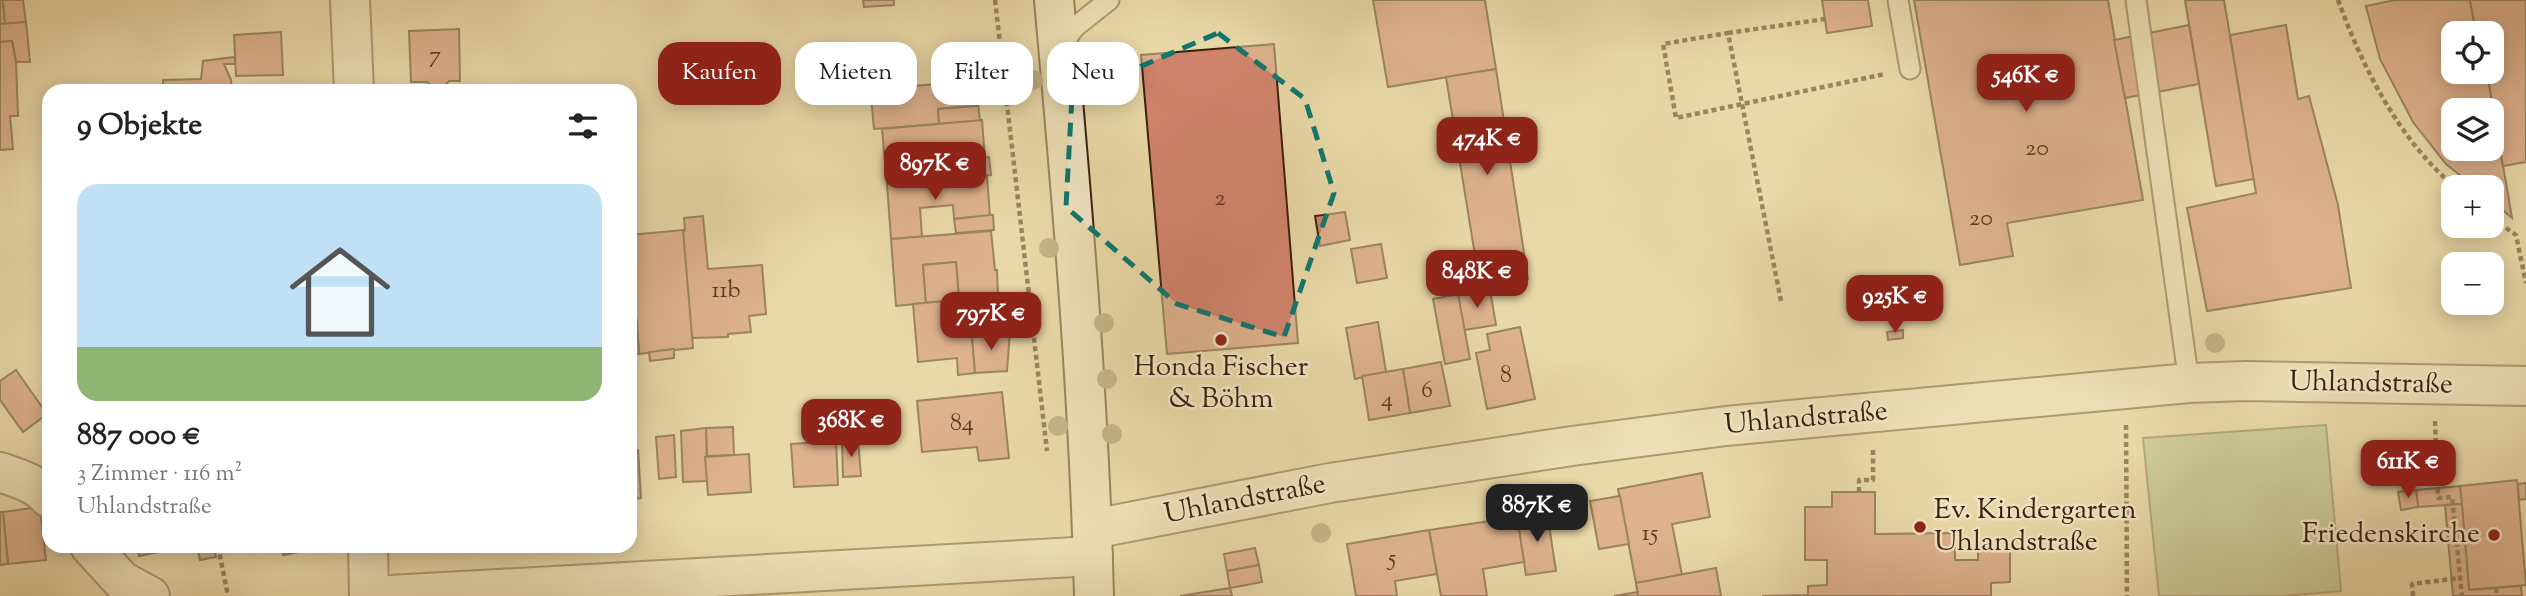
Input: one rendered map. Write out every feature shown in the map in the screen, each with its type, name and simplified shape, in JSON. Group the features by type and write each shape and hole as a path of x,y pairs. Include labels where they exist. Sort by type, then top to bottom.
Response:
{"street":[{"path":"350,0 354,84"},
{"path":"1055,0 1058,42"},
{"path":"1063,105 1089,461 1094,596"},
{"name":"Uhlandstraße","path":"371,596 1093,542 1330,483 1572,446 1726,426 2189,383 2246,381 2526,386"},
{"path":"0,472 42,491"},
{"path":"96,553 122,581 150,596"},
{"path":"368,553 371,596"}],"lane":[{"path":"1064,42 1075,27 1109,0"},
{"path":"1898,0 1909,69"},
{"path":"2136,0 2189,383"}],"path":[{"path":"995,0 1049,464 1089,461"},
{"path":"2338,0 2370,72 2400,126 2442,175"},
{"path":"1825,19 1663,44 1676,118 1909,69"},
{"path":"1728,33 1781,301"},
{"path":"2504,226 2516,235 2526,283"},
{"path":"2126,389 2127,596"},
{"path":"1859,492 1858,480 1873,480 1871,414"},
{"path":"2435,421 2438,498 2452,497 2462,596"},
{"path":"219,553 228,596"},
{"path":"2413,596 2412,584 2459,578"},
{"path":"2496,588 2497,596"}],"highlighted area":[{"path":"1218,33 1305,99 1334,193 1284,337 1177,304 1066,207 1072,96"}],"green space":[{"path":"2326,425 2341,591 2284,596 2159,596 2143,438"}],"building":[{"path":"0,0 3,0 5,24 0,24"},
{"path":"3,0 23,0 26,22 5,24"},
{"path":"863,0 894,0 894,5 864,7"},
{"path":"1373,0 1485,0 1496,69 1388,87"},
{"path":"1822,0 1868,0 1872,26 1827,33"},
{"path":"1914,0 2108,0 2143,200 2007,223 2013,256 1960,265"},
{"path":"2185,0 2224,0 2254,179 2216,186"},
{"path":"2395,0 2470,0 2474,21 2441,21 2441,84 2489,84 2491,98 2441,98 2441,158 2413,122 2380,59 2366,6"},
{"path":"2470,0 2526,0 2526,162 2503,166 2504,98 2491,98 2489,84 2504,84 2504,21 2474,21"},
{"path":"26,22 30,62 16,62 12,41 0,42 0,24"},
{"path":"2189,25 2199,84 2125,98 2114,40"},
{"path":"2286,25 2298,99 2309,96 2338,205 2351,288 2207,311 2187,208 2256,193 2230,35"},
{"path":"459,29 460,81 449,81 446,84 411,82 409,31"},
{"path":"281,32 283,75 236,76 234,35"},
{"path":"12,41 16,62 18,116 10,116 13,149 0,150 0,42"},
{"path":"1274,44 1298,343 1167,354 1141,55"},
{"path":"235,57 235,64 224,64 231,84 163,84 163,80 201,79 203,61"},
{"path":"1496,69 1528,279 1480,286 1446,77"},
{"path":"931,84 931,105 976,106 938,109 939,124 874,129 872,105 917,105 917,86"},
{"path":"978,105 980,121 939,124 938,109"},
{"path":"982,120 985,159 950,161 949,150 915,153 918,181 887,184 882,129"},
{"path":"989,157 991,175 951,179 950,161"},
{"path":"2444,161 2502,161 2512,218 2504,211 2504,175 2460,175"},
{"path":"987,176 990,216 954,219 953,205 920,208 922,237 891,239 887,184"},
{"path":"1345,212 1350,240 1320,246 1315,216"},
{"path":"993,215 994,230 956,233 954,219"},
{"path":"703,216 708,269 762,265 766,314 749,316 751,332 728,334 728,337 692,338 682,234 685,230 684,218"},
{"path":"683,230 693,348 639,354 637,234"},
{"path":"991,231 998,296 959,300 956,262 923,265 926,303 896,306 891,239"},
{"path":"1381,244 1387,278 1357,283 1351,249"},
{"path":"956,262 959,300 926,303 923,265"},
{"path":"1490,290 1496,325 1464,330 1458,294"},
{"path":"1458,294 1470,359 1445,364 1433,299"},
{"path":"998,296 1001,334 972,336 975,373 958,375 957,358 918,362 913,304"},
{"path":"637,321 639,354 637,354"},
{"path":"1378,322 1386,372 1355,379 1346,328"},
{"path":"1520,327 1535,399 1487,409 1476,353 1490,350 1487,334"},
{"path":"1903,330 1903,338 1888,340 1887,332"},
{"path":"1010,332 1007,371 975,373 972,336"},
{"path":"674,349 674,358 650,361 649,352"},
{"path":"1441,362 1450,406 1410,413 1403,369"},
{"path":"1403,369 1410,413 1369,420 1362,376"},
{"path":"16,370 42,407 42,418 23,432 0,400 0,381"},
{"path":"1002,392 1009,458 979,461 977,447 922,452 917,401"},
{"path":"733,427 734,455 707,456 706,428"},
{"path":"706,428 707,481 683,482 681,431"},
{"path":"674,435 676,477 659,479 656,437"},
{"path":"858,440 861,476 843,477 842,441"},
{"path":"836,441 838,485 794,487 791,444"},
{"path":"637,450 641,498 637,498"},
{"path":"749,454 751,492 708,495 705,457"},
{"path":"1702,473 1710,517 1672,524 1682,575 1636,583 1618,489"},
{"name":"Friedenskirche","path":"2517,480 2526,585 2469,590 2460,486"},
{"path":"2526,483 2526,499 2519,500 2518,484"},
{"path":"2460,486 2462,504 2418,507 2416,490"},
{"path":"2416,490 2418,507 2401,510 2398,492"},
{"path":"1832,492 1875,492 1875,534 1955,533 1955,560 1978,560 1978,551 2010,551 2010,582 1991,583 1991,596 1762,596 1808,595 1808,586 1827,585 1827,560 1805,560 1805,507 1832,507"},
{"path":"1620,496 1629,544 1599,549 1590,501"},
{"path":"2462,504 2469,590 2521,586 2522,596 2453,596 2445,505"},
{"path":"40,507 42,553 45,553 46,560 8,564 3,512"},
{"path":"0,512 3,512 8,564 0,565"},
{"path":"1547,512 1556,571 1526,575 1517,517"},
{"path":"1517,517 1524,562 1483,569 1487,596 1441,596 1429,530"},
{"path":"1429,530 1437,574 1395,581 1397,596 1356,596 1347,544"},
{"path":"1255,548 1259,565 1227,571 1224,554"},
{"path":"198,553 215,553 216,557 200,560"},
{"path":"1259,565 1262,582 1230,588 1227,571"},
{"path":"1716,568 1721,596 1638,596 1636,583"},
{"path":"1230,588 1232,596 1180,596"},
{"path":"1638,592 1638,596 1614,596"}],"place":[{"name":"Honda Fischer & Böhm","path":"1221,340"},
{"name":"Ev. Kindergarten Uhlandstraße","path":"1920,527"},
{"name":"Friedenskirche","path":"2494,535"}]}
